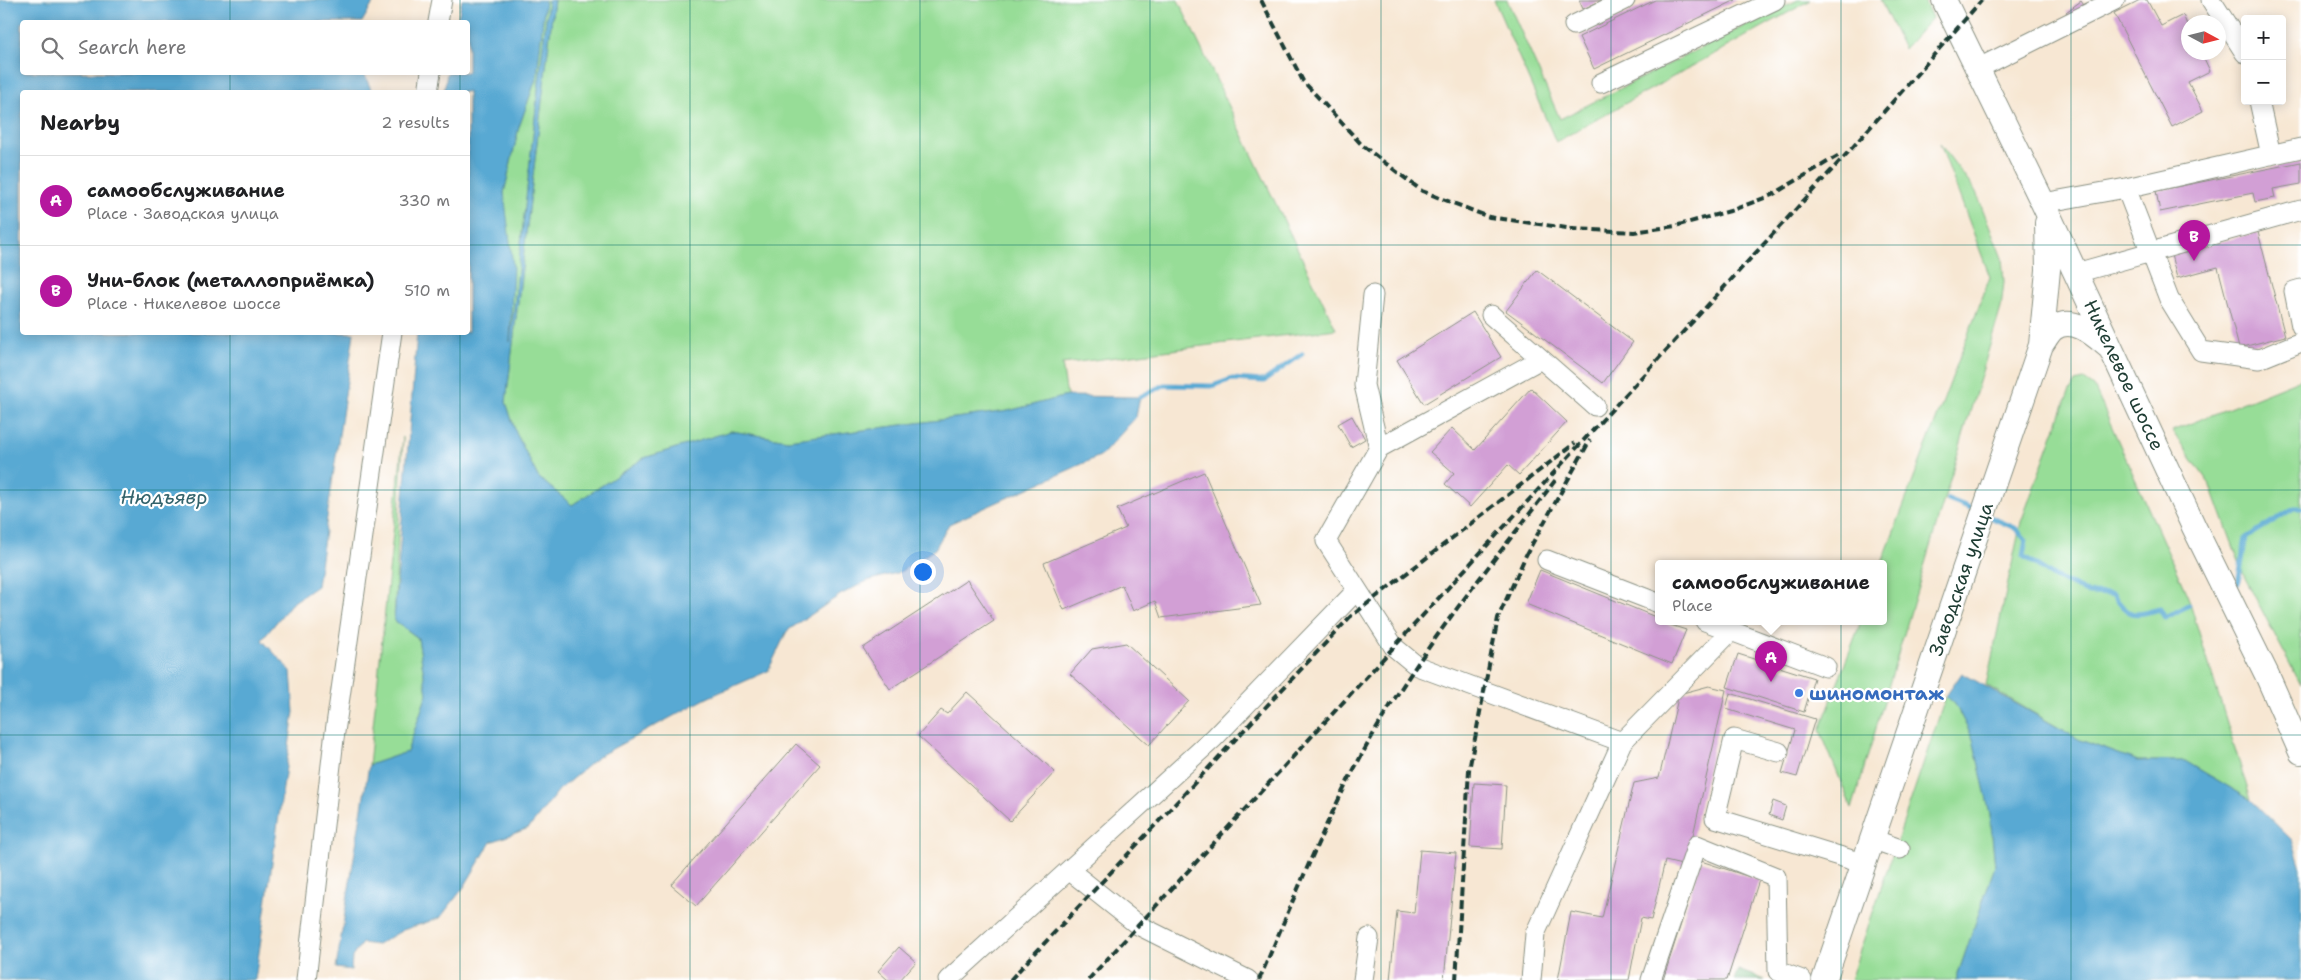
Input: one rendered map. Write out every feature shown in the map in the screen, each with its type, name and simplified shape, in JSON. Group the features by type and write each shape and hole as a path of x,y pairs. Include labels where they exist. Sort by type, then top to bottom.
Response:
{"main road":[{"name":"Никелевое шоссе","path":"1944,0 2076,272 2194,527 2267,675 2301,752"},
{"path":"2041,345 2048,270 2044,205"},
{"name":"Заводская улица","path":"1824,980 2041,345 2052,329 2064,324 2079,325 2112,349"}],"lane":[{"path":"438,20 442,0"},
{"path":"1574,25 1625,0"},
{"path":"1978,68 2115,0"},
{"path":"2211,0 2241,47"},
{"path":"1601,83 1765,2"},
{"path":"428,90 431,75"},
{"path":"2260,105 2271,155"},
{"path":"2044,205 2301,148"},
{"path":"2126,188 2169,299 2201,351 2259,359 2301,342"},
{"path":"2076,272 2301,210"},
{"path":"2301,289 2294,291 2301,326"},
{"path":"1373,294 1364,385 1379,448"},
{"path":"1491,315 1595,406"},
{"path":"306,980 334,739 392,335"},
{"path":"1541,359 1379,448 1326,541 1394,648 1417,666 1622,742"},
{"path":"1547,560 1655,602"},
{"path":"948,980 1214,738 1357,590"},
{"path":"1715,625 1826,667"},
{"path":"1530,980 1536,934 1622,742 1731,631"},
{"path":"1779,752 1734,739 1715,818 1864,864"},
{"path":"1872,839 1900,849"},
{"path":"1651,980 1697,845 1776,877 1778,971 1802,980"},
{"path":"1068,870 1138,925 1248,980"},
{"path":"1363,980 1369,938"}],"green space":[{"path":"545,0 548,0 509,352 504,193 519,127 537,76"},
{"path":"554,0 1178,0 1336,329 1062,364 1067,396 1008,411 788,440 731,431 644,458 572,505 538,477 516,433 506,402"},
{"path":"1494,0 1507,0 1560,119 1774,11 1798,0 1811,0 1556,142"},
{"path":"1880,0 1924,0 1932,18 1904,49"},
{"path":"1940,144 1976,192 2002,258 2004,282 2001,308 1852,809 1820,730 1859,625 1887,625 1887,560 1883,560 1990,277"},
{"path":"2301,379 2301,685 2245,578 2211,486 2172,431"},
{"path":"2084,380 2094,387 2188,597 2251,800 2185,761 2138,761 2080,740 1986,685 2021,522 2066,399 2075,382"},
{"path":"403,437 394,620 418,638 427,694 407,752 369,765"},
{"path":"1946,696 1955,704 1973,739 1990,814 1995,866 1956,980 1850,980"},
{"path":"1738,970 1765,980 1734,980"}],"water":[{"name":"Нюдъявр","path":"0,0 375,0 363,20 20,20 20,75 365,75 371,90 20,90 20,335 354,335 317,586 291,604 262,640 291,671 294,712 255,980 0,980"},
{"path":"462,0 545,0 537,76 519,127 504,193 513,266 510,342 548,0 554,0 506,402 516,433 538,477 572,505 644,458 731,431 788,440 1008,411 1067,396 1140,397 1136,417 1102,455 949,524 935,549 900,572 867,581 840,595 787,631 768,671 707,698 599,756 559,790 529,828 491,842 464,887 440,918 403,930 377,945 362,943 352,957 351,970 336,968 369,765 407,752 427,694 418,638 394,620 417,335 470,335 470,90 444,90 447,75 470,75 470,20 457,20"},
{"path":"1962,673 2080,740 2138,761 2185,761 2251,800 2292,840 2301,868 2301,980 1956,980 1995,866 1990,814 1973,739 1955,704 1946,696"}],"building":[{"path":"1579,0 1602,0 1583,9"},
{"path":"1655,0 1736,0 1594,69 1579,37"},
{"path":"2140,0 2147,0 2161,26 2181,16 2181,60 2205,60 2210,71 2188,82 2203,111 2172,127 2114,13"},
{"path":"2081,1 2086,8 2070,18 2066,12"},
{"path":"2301,162 2301,184 2273,189 2275,198 2255,202 2253,193 2160,212 2156,191"},
{"path":"2258,232 2285,336 2239,348 2218,267 2177,278 2171,255"},
{"path":"1537,270 1633,342 1603,383 1506,311"},
{"path":"1473,312 1501,357 1424,404 1397,360"},
{"path":"1531,388 1567,422 1519,475 1508,465 1470,507 1445,484 1454,473 1430,452 1452,428 1475,450"},
{"path":"1352,416 1365,439 1351,447 1338,424"},
{"path":"1204,472 1261,605 1161,618 1155,601 1133,611 1122,585 1064,610 1044,563 1126,528 1117,509"},
{"path":"1540,570 1655,617 1655,625 1670,625 1686,630 1672,664 1526,604"},
{"path":"967,580 994,621 890,689 863,648"},
{"path":"1126,643 1189,701 1149,745 1070,674 1092,649"},
{"path":"1738,654 1814,678 1804,712 1727,687"},
{"path":"1709,686 1726,690 1686,866 1665,861 1651,920 1641,918 1629,980 1558,980 1571,912 1602,918 1634,783 1659,778 1679,694"},
{"path":"967,692 1055,772 1010,821 918,736 941,710 947,714"},
{"path":"1730,693 1815,719 1797,777 1782,773 1795,730 1726,709"},
{"path":"796,744 820,765 696,906 671,885"},
{"path":"1474,783 1506,785 1502,849 1470,847"},
{"path":"1773,801 1786,806 1782,820 1769,815"},
{"path":"1420,850 1456,853 1444,980 1390,980 1397,911 1414,913"},
{"path":"1701,861 1759,880 1727,980 1663,980"},
{"path":"899,947 916,962 900,980 888,980 878,971"}],"waterway":[{"path":"1140,397 1164,385 1212,386 1232,379 1264,381 1302,354"},
{"path":"1948,499 1978,511"},
{"path":"2238,583 2246,538 2294,508 2301,508"},
{"path":"1990,517 2015,528 2026,540 2023,556 2055,577 2089,593 2113,594 2118,602 2132,613 2138,614 2160,609 2165,618 2189,605"}],"railway":[{"path":"1261,0 1303,81 1363,146 1422,191 1489,217 1574,229 1634,232 1675,226 1730,211 1772,195 1841,154"},
{"path":"1088,980 1852,148 1982,0"},
{"path":"1456,980 1469,770 1498,618 1526,555 1590,440"},
{"path":"1010,980 1350,617 1575,443"},
{"path":"1259,980 1327,824 1357,763 1394,699 1438,634 1557,478"}],"place":[{"name":"Уни-блок (металлоприёмка)","path":"2194,261"},
{"name":"самообслуживание","path":"1771,682"},
{"name":"шиномонтаж","path":"1799,693"}]}
